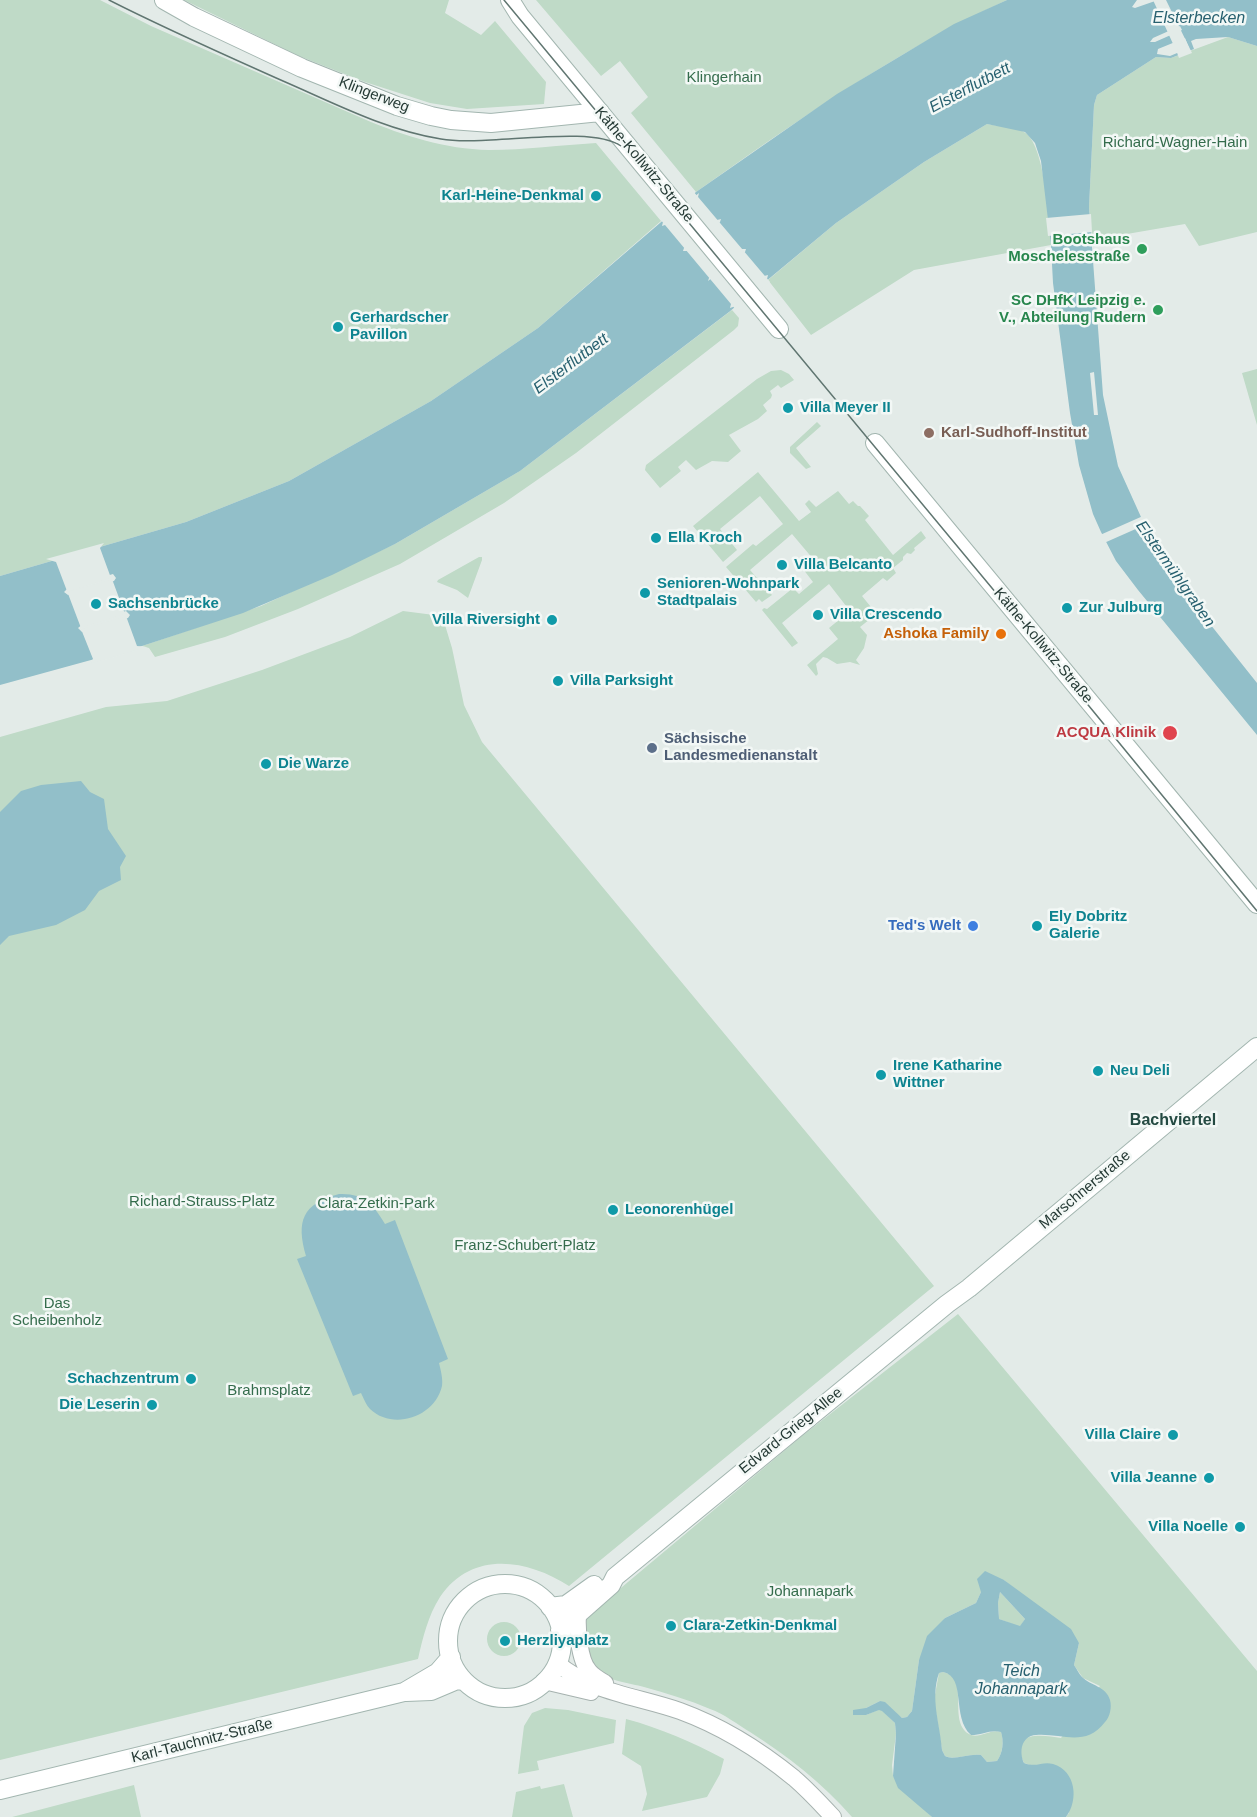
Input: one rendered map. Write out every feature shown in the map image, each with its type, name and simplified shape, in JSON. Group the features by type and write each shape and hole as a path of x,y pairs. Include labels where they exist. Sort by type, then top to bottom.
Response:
{"main road":[{"name":"Klingerweg","path":"164,0 194,17 302,68 397,106 431,116 491,123 600,112"},
{"name":"Käthe-Kollwitz-Straße","path":"510,0 520,16 779,328"},
{"name":"Käthe-Kollwitz-Straße","path":"874,443 1257,904"},
{"name":"Marschnerstraße","path":"969,1288 1257,1047"},
{"name":"Edvard-Grieg-Allee","path":"560,1630 611,1585 615,1577 969,1288"},
{"name":"Edvard-Grieg-Allee","path":"550,1607 566,1605 605,1578 615,1577"},
{"path":"494,1585 516,1585 536,1594 550,1607 560,1630 561,1641 557,1663 544,1681 526,1694 504,1698 483,1693 464,1681 451,1657 448,1641 452,1619 465,1600 494,1585"},
{"name":"Karl-Tauchnitz-Straße","path":"404,1692 438,1672 451,1657"},
{"name":"Karl-Tauchnitz-Straße","path":"0,1790 404,1692 431,1691 457,1680 464,1681"}],"street":[{"path":"578,1614 577,1633 586,1666 613,1693"},
{"path":"557,1663 580,1680 613,1693 672,1708 714,1726 788,1773 833,1817"},
{"path":"544,1681 590,1692 613,1693"}],"green space":[{"path":"0,0 100,0 151,26 364,119 425,140 457,147 489,150 596,143 661,221 538,328 431,401 289,481 186,522 0,576"},
{"path":"184,0 449,0 445,13 481,35 495,21 546,82 544,104 467,109 430,103 365,82 299,56"},
{"name":"Klingerhain","path":"536,0 1007,0 925,42 847,89 696,192 631,113 648,97 620,61 601,76"},
{"name":"Richard-Wagner-Hain","path":"1228,37 1257,46 1257,232 1199,246 1185,224 1092,240 1089,207 1094,105 1097,95 1156,57 1171,58"},
{"path":"987,124 1021,130 1031,139 1037,151 1045,184 1051,245 914,270 811,335 768,280 836,223 924,162"},
{"path":"732,310 739,318 738,326 734,330 576,453 504,503 400,564 298,609 225,637 155,657 149,648 142,646 261,606 395,544 520,471"},
{"path":"1257,369 1257,425 1242,373"},
{"path":"781,370 794,380 781,388 778,385 770,391 771,398 763,405 767,411 758,419 729,435 741,451 728,462 712,461 696,470 686,460 678,467 681,471 660,488 645,470 646,465 757,379 771,371"},
{"path":"817,422 821,426 796,448 811,467 806,469 790,453 790,447"},
{"path":"758,472 799,521 811,512 805,504 809,500 816,507 838,491 849,504 853,501 869,516 865,520 893,555 921,531 926,538 893,568 896,573 887,581 883,578 862,596 879,617 874,616 860,627 867,635 864,648 856,660 860,665 850,662 837,664 823,657 816,664 818,674 816,676 807,665 838,639 829,628 850,611 829,584 782,623 798,643 792,647 762,610 767,609 793,588 799,594 813,582 803,569 814,560 792,534 750,570 772,595 762,602 759,599 756,602 726,567 753,544 756,546 783,524 760,496 720,529 737,550 723,562 693,526"},
{"path":"482,557 482,560 468,598 457,590 437,582 438,580"},
{"name":"Clara-Zetkin-Park","path":"403,611 434,615 445,625 464,705 482,742 934,1286 569,1586 536,1570 518,1565 484,1566 468,1572 453,1582 440,1597 429,1619 418,1659 0,1760 0,737 106,707 167,701 262,670 350,637"},
{"name":"Johannapark","path":"958,1314 1257,1671 1257,1817 1066,1817 1069,1813 1044,1764 1033,1766 1024,1763 1021,1745 1030,1737 1061,1738 1100,1686 1083,1678 1074,1665 1079,1643 1004,1580 981,1592 976,1603 945,1618 919,1660 912,1711 907,1717 902,1718 880,1701 866,1708 866,1715 882,1710 895,1723 893,1776 932,1817 852,1817 829,1793 791,1760 725,1716 677,1697 613,1679 601,1674 593,1665 584,1637 585,1624 590,1614 802,1436"},
{"path":"1000,1592 1025,1619 1020,1627 999,1619"},
{"path":"504,1622 516,1627 521,1639 516,1651 504,1656 492,1651 487,1639 492,1627"},
{"path":"943,1672 956,1682 958,1710 963,1728 973,1735 993,1731 1001,1732 1002,1747 997,1761 987,1762 981,1755 953,1758 945,1756 934,1700 939,1673"},
{"path":"545,1708 568,1710 616,1720 614,1743 537,1761 539,1770 518,1774 524,1726 532,1713"},
{"path":"626,1719 676,1736 724,1759 720,1774 707,1797 642,1811 647,1794 641,1766 622,1754"},
{"path":"564,1784 573,1817 512,1817 516,1792 540,1786 541,1789"},
{"path":"134,1785 141,1817 12,1817"}],"water":[{"path":"1007,0 1137,0 1132,7 1135,8 1158,0 1257,0 1257,46 1228,37 1196,39 1191,41 1194,49 1171,58 1156,57 1097,95 1094,105 1089,207 1103,395 1118,466 1141,517 1175,580 1257,683 1257,735 1116,561 1093,514 1079,465 1070,413 1053,283 1041,161 1035,143 1025,132 987,124 924,162 836,223 729,312 520,471 395,544 332,575 243,613 142,646 0,685 0,576 186,522 289,481 431,401 538,328 696,192 837,94 954,24","holes":["1180,26 1182,30 1150,42 1153,38","1185,38 1189,48 1170,56 1157,54 1158,49","699,193 698,197 662,226 663,222","721,219 687,251 683,251 717,220","742,249 746,249 745,252 708,281","768,275 767,279 730,308 731,304 764,276","113,574 116,578 114,581 68,595 64,592 69,587","126,611 130,615 128,618 82,632 78,628 83,624"]},
{"path":"81,781 90,792 104,799 108,829 126,856 120,867 121,880 99,891 85,910 56,925 9,936 0,945 0,812 21,791 41,785"},
{"path":"339,1194 355,1195 367,1201 385,1224 395,1220 448,1359 439,1363 442,1386 438,1397 422,1413 412,1417 401,1420 379,1416 369,1407 361,1393 353,1396 297,1259 306,1256 302,1233 305,1216 317,1203"},
{"name":"Teich Johannapark","path":"985,1571 1004,1580 1071,1629 1079,1643 1074,1665 1082,1677 1102,1689 1110,1700 1111,1706 1107,1720 1089,1735 1073,1738 1036,1735 1027,1738 1022,1745 1024,1763 1053,1764 1067,1773 1071,1779 1073,1803 1066,1817 932,1817 898,1788 893,1776 895,1723 879,1710 866,1715 853,1715 853,1710 866,1708 880,1701 885,1702 902,1718 907,1717 912,1711 919,1660 927,1636 945,1618 976,1603 981,1592 977,1579","holes":["1000,1592 1025,1619 1020,1626 999,1619","943,1672 955,1681 962,1718 971,1735 1001,1732 1002,1747 997,1761 987,1762 981,1755 953,1758 945,1756 942,1750 935,1702 936,1683 939,1673"]}],"pier":[{"path":"1153,0 1166,0 1192,53 1179,58 1176,50 1185,46 1184,41 1174,46"},
{"path":"693,191 770,282 736,310 660,219"},
{"path":"1091,214 1092,232 1048,236 1046,218"},
{"path":"1094,372 1098,415 1094,415 1090,373"},
{"path":"1143,516 1147,524 1104,543 1100,535"},
{"path":"104,543 100,548 111,578 67,592 56,562 46,559"},
{"path":"112,579 125,614 81,628 67,592"},
{"path":"126,616 137,646 147,647 90,664 93,659 81,629"}],"tram line":[{"path":"109,0 196,42 360,115 420,135 460,141 586,137 606,140 621,146"},
{"path":"504,0 1257,911"}],"place":[{"name":"Karl-Heine-Denkmal","path":"596,196"},
{"name":"Bootshaus Moschelesstraße","path":"1142,249"},
{"name":"SC DHfK Leipzig e. V., Abteilung Rudern","path":"1158,310"},
{"name":"Gerhardscher Pavillon","path":"338,327"},
{"name":"Villa Meyer II","path":"788,408"},
{"name":"Karl-Sudhoff-Institut","path":"929,433"},
{"name":"Ella Kroch","path":"656,538"},
{"name":"Villa Belcanto","path":"782,565"},
{"name":"Senioren-Wohnpark Stadtpalais","path":"645,593"},
{"name":"Sachsenbrücke","path":"96,604"},
{"name":"Zur Julburg","path":"1067,608"},
{"name":"Villa Crescendo","path":"818,615"},
{"name":"Villa Riversight","path":"552,620"},
{"name":"Ashoka Family","path":"1001,634"},
{"name":"Villa Parksight","path":"558,681"},
{"name":"ACQUA Klinik","path":"1170,733"},
{"name":"Sächsische Landesmedienanstalt","path":"652,748"},
{"name":"Die Warze","path":"266,764"},
{"name":"Ted's Welt","path":"973,926"},
{"name":"Ely Dobritz Galerie","path":"1037,926"},
{"name":"Neu Deli","path":"1098,1071"},
{"name":"Irene Katharine Wittner","path":"881,1075"},
{"name":"Leonorenhügel","path":"613,1210"},
{"name":"Schachzentrum","path":"191,1379"},
{"name":"Die Leserin","path":"152,1405"},
{"name":"Villa Claire","path":"1173,1435"},
{"name":"Villa Jeanne","path":"1209,1478"},
{"name":"Villa Noelle","path":"1240,1527"},
{"name":"Clara-Zetkin-Denkmal","path":"671,1626"},
{"name":"Herzliyaplatz","path":"505,1641"}],"district":[{"name":"Bachviertel","path":"1173,1121"}],"water label":[{"name":"Elsterbecken","path":"1199,19"},
{"name":"Elsterflutbett","path":"970,88"},
{"name":"Elsterflutbett","path":"571,364"},
{"name":"Elstermühlgraben","path":"1175,574"}],"park label":[{"name":"Richard-Strauss-Platz","path":"202,1202"},
{"name":"Franz-Schubert-Platz","path":"525,1246"},
{"name":"Das Scheibenholz","path":"57,1312"},
{"name":"Brahmsplatz","path":"269,1391"}]}
